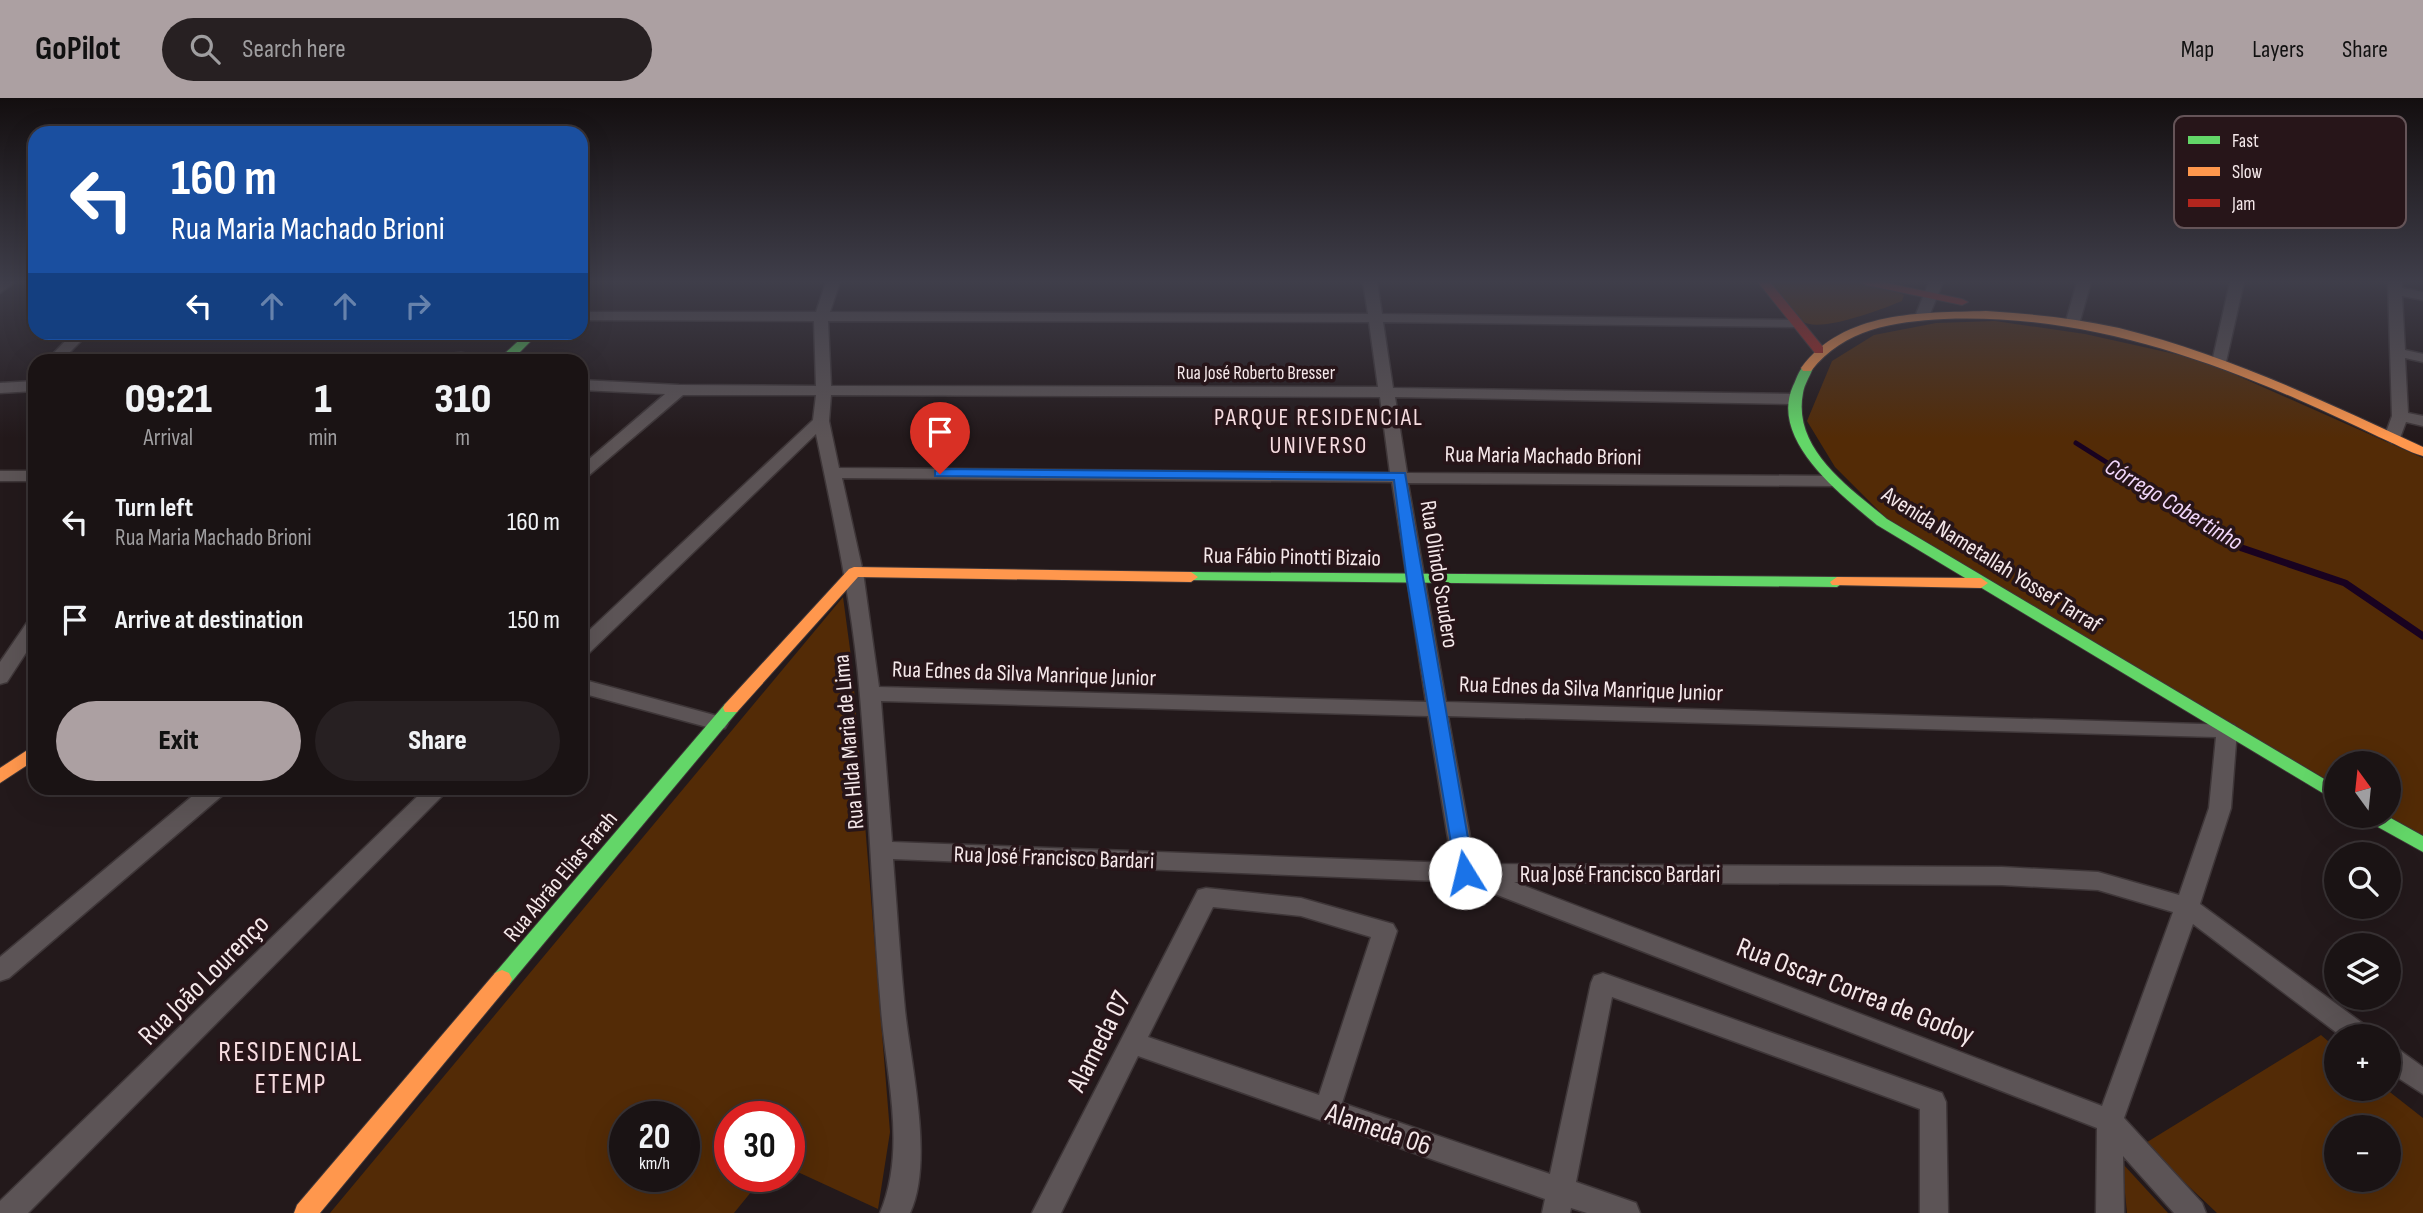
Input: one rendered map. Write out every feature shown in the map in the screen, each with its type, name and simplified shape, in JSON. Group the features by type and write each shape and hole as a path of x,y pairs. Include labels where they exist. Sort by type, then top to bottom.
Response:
{"street":[{"name":"Rua Hlda Maria de Lima","path":"822,334 824,389 821,421 854,572 870,694 893,1010 908,1149 897,1208"},
{"name":"Rua Olindo Scudero","path":"1378,334 1415,581 1465,873"},
{"path":"1805,334 1819,350"},
{"path":"1793,399 1799,380 1819,350 1847,334"},
{"path":"2127,334 2220,362 2423,452"},
{"path":"2220,362 2226,334"},
{"path":"2392,438 2400,416 2396,334"},
{"path":"60,354 75,340"},
{"path":"506,354 526,340"},
{"path":"2396,352 2423,358"},
{"path":"0,388 28,384"},
{"name":"Rua José Roberto Bresser","path":"588,386 679,390 1388,392 1793,399"},
{"name":"Rua José Roberto Bresser","path":"588,396 635,389"},
{"path":"588,468 679,390"},
{"name":"Avenida Nametallah Yossef Tarraf","path":"1793,399 1798,433 1814,459 1833,481 1882,522 2324,787"},
{"path":"2400,416 2423,421"},
{"path":"588,642 821,421"},
{"name":"Rua Maria Machado Brioni","path":"831,473 1833,481"},
{"path":"0,476 28,476"},
{"name":"Rua Fábio Pinotti Bizaio","path":"854,572 1415,581 1981,583"},
{"name":"Rua Abrão Elias Farah","path":"305,1213 718,723 854,572"},
{"path":"0,677 28,635"},
{"path":"588,688 718,723"},
{"name":"Rua Ednes da Silva Manrique Junior","path":"870,694 2227,730"},
{"path":"2110,1213 2110,1121 2220,807 2227,730"},
{"path":"0,777 28,756"},
{"path":"0,971 208,795"},
{"name":"Rua João Lourenço","path":"8,1213 432,795"},
{"path":"2394,828 2423,845"},
{"name":"Rua José Francisco Bardari","path":"882,850 1465,873 2002,876 2098,881 2187,907"},
{"name":"Rua Oscar Correa de Godoy","path":"1465,873 2110,1121 2192,1213"},
{"name":"Alameda 07","path":"1046,1213 1206,897 1301,907 1385,931 1327,1110"},
{"path":"2187,907 2344,1024"},
{"path":"1558,1202 1603,983 1933,1102 1934,1213"},
{"name":"Alameda 06","path":"1132,1043 1327,1110 1558,1202 1626,1213"},
{"path":"2401,1066 2423,1082"}],"shaded area":[{"path":"1879,334 2085,334 2202,360 2423,458 2423,836 2401,823 2401,751 2324,751 2324,778 2054,621 1887,519 1835,467 1807,421 1832,361"},
{"path":"843,597 852,664 890,1132 878,1209 805,1175 805,1101 714,1101 714,1192 751,1192 734,1213 330,1213"},
{"path":"2321,1035 2324,1038 2324,1101 2401,1101 2423,1118 2423,1213 2217,1213 2144,1144"},
{"path":"2122,1163 2168,1213 2127,1213"}],"waterway":[{"name":"Córrego Cobertinho","path":"2076,443 2201,522"},
{"name":"Córrego Cobertinho","path":"2198,520 2242,548 2345,583 2423,636"}],"traffic: fast":[{"path":"511,354 526,340"},
{"path":"1807,368 1797,392 1795,415 1801,436 1812,456 1828,474 1882,522 2324,787"},
{"path":"1191,577 1837,582"},
{"path":"502,979 731,708"},
{"path":"2394,828 2423,845"}],"traffic: slow":[{"path":"1807,368 1829,345 1848,334"},
{"path":"2127,334 2241,371 2423,452"},
{"path":"731,708 854,572 1191,577"},
{"path":"1837,582 1981,583"},
{"path":"0,777 28,756"},
{"path":"305,1213 502,979"}],"traffic: jam":[{"path":"1806,334 1819,350"}],"district":[{"name":"PARQUE RESIDENCIAL UNIVERSO","path":"1319,431"},
{"name":"RESIDENCIAL ETEMP","path":"291,1067"}],"route":[{"path":"940,474 1400,476 1415,581 1465,873"}]}
